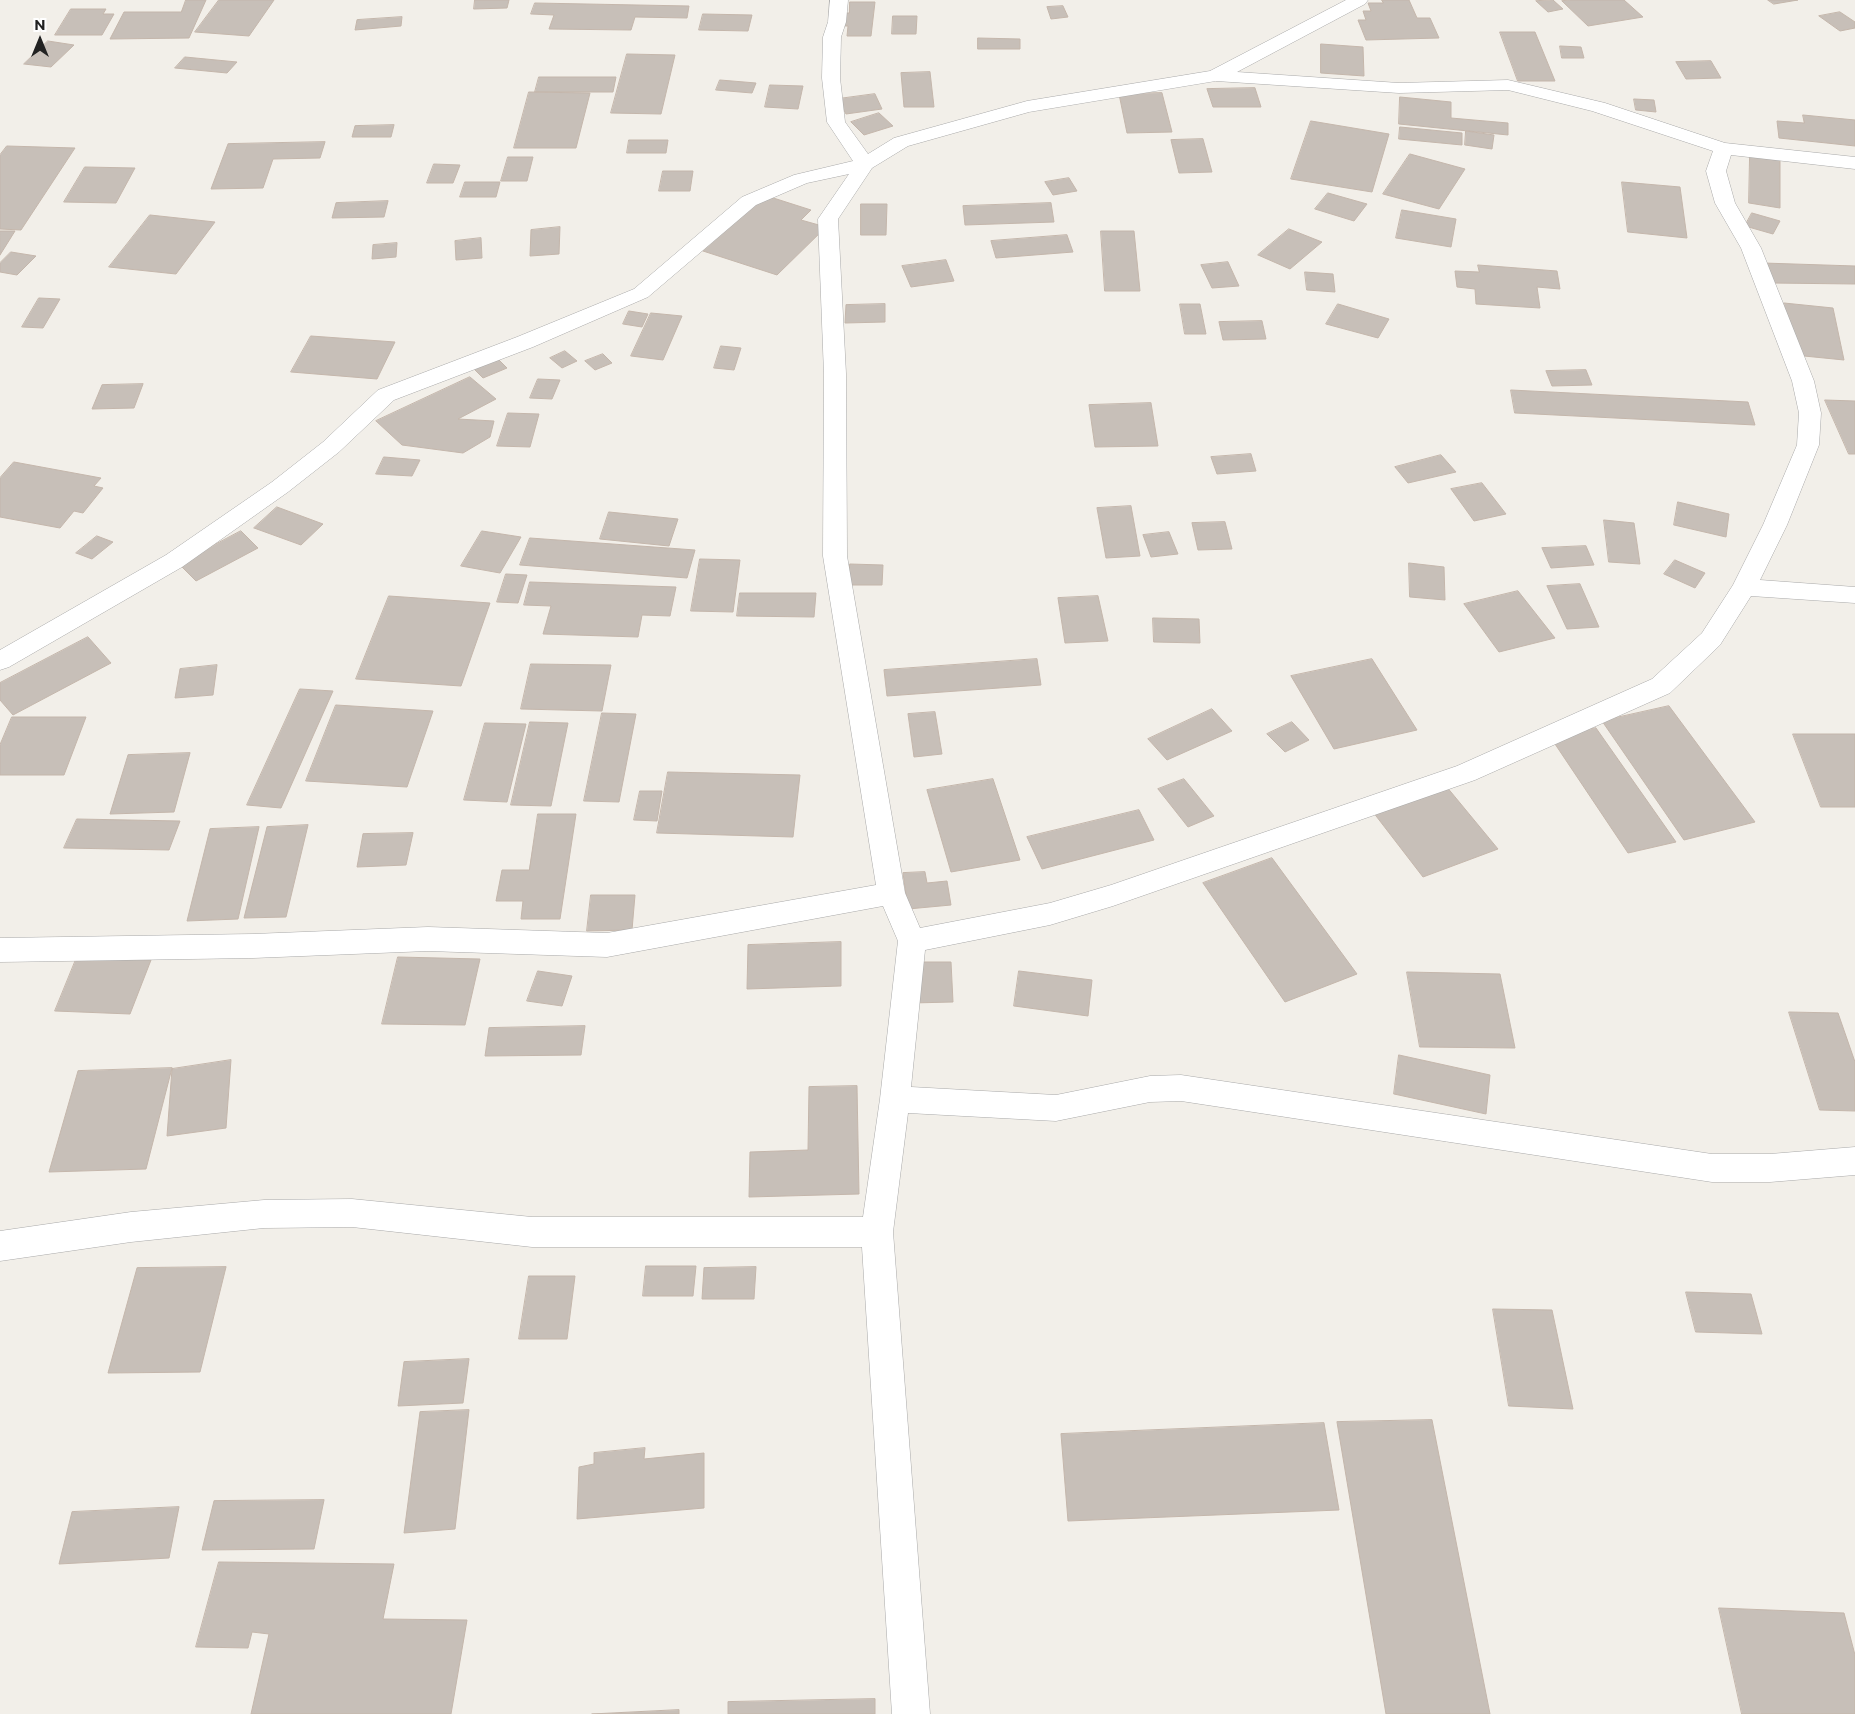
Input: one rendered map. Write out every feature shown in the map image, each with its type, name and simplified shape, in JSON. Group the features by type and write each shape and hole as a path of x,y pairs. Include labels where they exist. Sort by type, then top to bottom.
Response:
{"street":[{"path":"839,0 837,22 832,37 831,78 836,122 865,164"},
{"path":"1215,76 1288,40 1359,0"},
{"path":"0,661 182,555 280,487 331,446 386,395 525,342 641,293 749,201 801,179 865,164 901,142 1027,106 1215,76 1399,88 1508,85 1598,107 1723,148 1855,163"},
{"path":"912,941 1050,914 1113,895 1466,773 1661,686 1711,639 1744,586 1775,525 1808,445 1810,413 1803,381 1751,248 1725,203 1716,170 1723,148"},
{"path":"865,164 828,219 835,374 835,556 891,892 912,941 895,1099 877,1232 911,1714"},
{"path":"1744,586 1855,595"},
{"path":"0,950 243,946 428,939 607,945 891,892"},
{"path":"895,1099 1056,1108 1150,1089 1181,1088 1712,1168 1770,1168 1855,1161"},
{"path":"0,1246 131,1227 264,1214 352,1214 532,1232 877,1232"}],"building":[{"path":"186,0 206,0 189,38 110,39 124,12 181,12"},
{"path":"219,0 274,0 249,36 195,32"},
{"path":"475,0 509,0 507,8 474,9"},
{"path":"1382,0 1409,0 1417,18 1430,18 1439,38 1366,40 1358,20 1366,20 1363,11 1371,11 1368,3 1383,3"},
{"path":"1553,0 1563,9 1548,12 1536,1"},
{"path":"1624,0 1643,17 1588,26 1562,1"},
{"path":"1768,0 1798,0 1774,4"},
{"path":"850,2 875,2 871,36 847,36 848,26 843,26 845,13 849,13"},
{"path":"535,3 689,6 687,18 635,17 631,30 549,29 554,15 531,14"},
{"path":"1063,6 1068,17 1051,19 1047,7"},
{"path":"71,9 106,9 103,14 114,14 102,35 55,35"},
{"path":"1840,12 1855,22 1855,28 1840,31 1819,16"},
{"path":"703,14 752,15 748,31 699,30"},
{"path":"893,16 917,16 916,34 892,34"},
{"path":"402,17 401,26 355,30 357,20"},
{"path":"1500,32 1535,32 1555,81 1518,81"},
{"path":"978,38 1020,39 1020,49 978,49"},
{"path":"48,41 74,45 51,67 24,64"},
{"path":"1321,44 1363,47 1364,76 1321,73"},
{"path":"1560,46 1581,47 1584,58 1562,58"},
{"path":"627,54 675,55 661,114 611,113"},
{"path":"185,57 237,62 227,73 175,68"},
{"path":"1711,61 1721,78 1686,79 1676,62"},
{"path":"930,72 934,107 904,107 901,73"},
{"path":"539,77 616,77 613,92 535,92"},
{"path":"720,80 756,83 752,93 716,90"},
{"path":"770,85 803,86 798,109 765,107"},
{"path":"1255,88 1261,107 1213,107 1207,89"},
{"path":"529,92 590,93 576,148 514,148"},
{"path":"1162,93 1172,132 1127,133 1119,94"},
{"path":"875,94 882,109 846,114 838,99"},
{"path":"1400,97 1451,102 1451,118 1508,123 1508,135 1399,124"},
{"path":"1634,99 1654,100 1656,112 1636,110"},
{"path":"879,113 893,126 864,135 851,122"},
{"path":"1803,115 1855,120 1855,146 1779,138 1777,121 1804,123"},
{"path":"1311,121 1389,134 1372,192 1291,179"},
{"path":"394,125 391,137 352,137 355,126"},
{"path":"1400,127 1462,133 1462,145 1399,139"},
{"path":"1466,131 1494,135 1492,149 1465,145"},
{"path":"1203,139 1212,172 1179,173 1171,140"},
{"path":"629,140 668,140 666,153 627,153"},
{"path":"325,142 320,158 273,159 263,188 211,189 228,144"},
{"path":"7,146 75,148 21,230 0,229 0,155"},
{"path":"1410,154 1465,169 1439,209 1383,194"},
{"path":"1750,155 1780,159 1780,208 1749,203"},
{"path":"508,157 533,157 527,181 501,181"},
{"path":"434,164 460,165 453,183 427,183"},
{"path":"85,167 135,168 116,203 64,202"},
{"path":"663,171 693,171 690,191 659,191"},
{"path":"1069,178 1077,191 1053,195 1045,182"},
{"path":"465,182 500,182 496,197 460,197"},
{"path":"1622,182 1680,187 1687,238 1628,232"},
{"path":"1328,193 1367,204 1354,221 1315,209"},
{"path":"764,195 811,210 801,220 826,227 777,275 703,251"},
{"path":"388,201 384,217 332,218 336,203"},
{"path":"1051,203 1054,222 965,225 963,206"},
{"path":"861,204 887,204 886,235 861,235"},
{"path":"1402,210 1456,219 1451,247 1396,238"},
{"path":"1752,213 1780,221 1773,234 1745,226"},
{"path":"150,215 215,222 176,274 109,267"},
{"path":"560,227 559,254 530,256 531,230"},
{"path":"1289,229 1322,242 1290,269 1258,255"},
{"path":"0,231 15,231 0,255"},
{"path":"1101,231 1134,231 1140,291 1105,291"},
{"path":"1067,235 1073,252 996,258 991,241"},
{"path":"481,238 482,258 456,260 455,241"},
{"path":"397,243 396,257 372,259 373,245"},
{"path":"11,252 36,256 17,275 0,272 0,263"},
{"path":"946,260 954,281 911,287 902,266"},
{"path":"1228,262 1239,286 1212,288 1201,265"},
{"path":"1763,263 1855,266 1855,284 1771,283"},
{"path":"1478,265 1557,271 1560,289 1537,287 1540,308 1476,304 1475,289 1457,287 1455,271 1479,272"},
{"path":"1305,272 1333,274 1335,292 1307,290"},
{"path":"39,298 60,299 43,328 22,327"},
{"path":"1784,303 1833,308 1844,360 1794,355"},
{"path":"885,304 885,322 845,323 846,305"},
{"path":"1180,304 1200,304 1206,334 1185,334"},
{"path":"1338,304 1389,319 1378,338 1326,324"},
{"path":"629,311 648,314 642,327 623,324"},
{"path":"651,313 682,316 663,360 631,356"},
{"path":"1262,321 1266,339 1223,340 1219,322"},
{"path":"311,336 395,342 377,379 291,372"},
{"path":"721,346 741,348 734,370 714,368"},
{"path":"565,351 577,361 562,368 550,358"},
{"path":"603,354 612,363 595,370 585,361"},
{"path":"496,357 507,368 483,378 472,367"},
{"path":"1586,370 1592,385 1552,386 1546,371"},
{"path":"470,377 496,399 458,419 494,421 490,437 463,453 402,445 376,421"},
{"path":"538,379 560,380 552,399 530,398"},
{"path":"143,384 134,408 92,409 102,385"},
{"path":"1511,390 1748,402 1755,425 1515,413"},
{"path":"1825,400 1855,401 1855,454 1849,454"},
{"path":"1151,403 1158,446 1095,447 1089,405"},
{"path":"508,413 539,414 530,447 497,446"},
{"path":"1251,454 1256,471 1217,474 1211,457"},
{"path":"1441,455 1456,472 1408,483 1395,467"},
{"path":"384,457 420,460 412,476 376,474"},
{"path":"14,462 101,478 94,486 103,488 83,513 74,511 60,528 0,517 0,478"},
{"path":"1482,483 1506,514 1474,521 1451,489"},
{"path":"1678,502 1729,514 1726,537 1674,525"},
{"path":"1131,506 1140,556 1106,558 1097,508"},
{"path":"277,507 323,524 301,545 254,528"},
{"path":"609,512 678,519 669,546 600,539"},
{"path":"1604,520 1634,523 1640,564 1609,562"},
{"path":"1225,522 1232,549 1198,550 1192,523"},
{"path":"241,531 258,548 196,581 179,564"},
{"path":"482,531 521,537 500,573 461,566"},
{"path":"1169,532 1178,554 1151,557 1143,535"},
{"path":"97,536 113,542 92,559 76,553"},
{"path":"530,538 695,550 687,578 520,565"},
{"path":"1586,546 1594,565 1551,568 1542,548"},
{"path":"700,559 740,560 733,612 691,611"},
{"path":"1675,560 1705,573 1695,588 1664,574"},
{"path":"1409,563 1444,567 1445,600 1410,597"},
{"path":"850,564 883,565 882,585 849,585"},
{"path":"506,574 527,575 518,603 497,602"},
{"path":"530,582 676,587 670,616 642,615 638,637 543,634 551,606 524,605"},
{"path":"1580,584 1599,627 1567,629 1547,586"},
{"path":"1518,591 1555,638 1499,652 1464,604"},
{"path":"740,593 816,593 814,617 737,616"},
{"path":"389,596 490,603 461,686 356,679"},
{"path":"1098,596 1108,641 1065,643 1058,598"},
{"path":"1153,618 1199,619 1200,643 1154,642"},
{"path":"88,637 111,663 13,715 0,700 0,683"},
{"path":"1037,659 1041,685 887,696 884,670"},
{"path":"1372,659 1417,730 1334,749 1291,676"},
{"path":"531,664 611,665 602,711 521,709"},
{"path":"217,665 213,695 175,698 180,669"},
{"path":"300,689 333,691 281,808 247,805"},
{"path":"336,705 433,711 407,787 306,781"},
{"path":"1669,706 1755,822 1684,840 1602,721"},
{"path":"1212,709 1232,731 1167,760 1148,739"},
{"path":"935,712 942,754 914,757 908,714"},
{"path":"602,713 636,714 619,802 584,801"},
{"path":"12,717 86,717 64,775 0,775 0,745"},
{"path":"530,722 568,723 551,806 511,805"},
{"path":"1292,722 1309,740 1285,752 1267,734"},
{"path":"485,723 526,724 507,802 464,800"},
{"path":"1596,728 1676,842 1628,853 1551,738"},
{"path":"1793,734 1855,734 1855,807 1821,807"},
{"path":"190,753 174,812 110,814 128,755"},
{"path":"668,772 800,775 793,837 657,833"},
{"path":"993,779 1020,860 951,872 927,790"},
{"path":"1184,779 1214,816 1188,827 1158,789"},
{"path":"1446,786 1498,849 1423,877 1373,812"},
{"path":"640,791 662,791 657,821 634,820"},
{"path":"1139,810 1154,840 1042,869 1027,837"},
{"path":"538,814 576,814 560,919 521,919 523,901 496,901 502,870 529,870"},
{"path":"77,819 180,821 169,850 64,848"},
{"path":"308,825 286,917 244,918 267,827"},
{"path":"259,827 238,919 187,921 210,829"},
{"path":"413,833 406,865 357,867 363,834"},
{"path":"1272,858 1357,974 1285,1002 1203,883"},
{"path":"925,872 927,883 947,881 951,905 908,909 903,873"},
{"path":"591,895 635,895 632,930 587,931"},
{"path":"841,942 841,986 747,989 748,945"},
{"path":"77,957 151,960 130,1014 55,1011"},
{"path":"398,957 480,959 465,1025 382,1024"},
{"path":"910,962 951,962 953,1002 912,1003"},
{"path":"538,971 572,976 562,1006 527,1001"},
{"path":"1019,971 1092,980 1088,1016 1014,1006"},
{"path":"1407,972 1500,974 1515,1048 1420,1047"},
{"path":"1789,1012 1838,1013 1855,1062 1855,1111 1820,1110"},
{"path":"585,1026 581,1055 485,1056 489,1028"},
{"path":"1399,1055 1490,1075 1486,1114 1394,1094"},
{"path":"231,1060 226,1128 167,1136 172,1069"},
{"path":"172,1068 146,1169 49,1172 78,1071"},
{"path":"857,1086 859,1194 749,1197 750,1152 808,1150 809,1087"},
{"path":"646,1266 696,1266 693,1296 643,1296"},
{"path":"226,1267 200,1372 108,1373 137,1268"},
{"path":"756,1267 754,1299 702,1299 704,1268"},
{"path":"529,1276 575,1276 567,1339 519,1339"},
{"path":"1686,1292 1751,1294 1762,1334 1696,1332"},
{"path":"1493,1309 1552,1310 1573,1409 1509,1406"},
{"path":"469,1359 463,1403 398,1406 404,1362"},
{"path":"469,1410 455,1529 404,1533 420,1412"},
{"path":"1432,1420 1490,1714 1386,1714 1337,1422"},
{"path":"1324,1423 1339,1510 1068,1521 1061,1434"},
{"path":"645,1448 644,1459 704,1453 704,1508 577,1519 579,1467 594,1464 594,1453"},
{"path":"324,1500 314,1549 202,1550 214,1501"},
{"path":"179,1507 169,1558 59,1564 72,1512"},
{"path":"219,1562 394,1564 383,1619 467,1620 451,1714 251,1714 269,1634 252,1632 248,1648 196,1647"},
{"path":"1719,1608 1844,1613 1855,1655 1855,1714 1742,1714"},
{"path":"875,1699 875,1714 728,1714 728,1702"},
{"path":"679,1710 679,1714 592,1714"}]}
